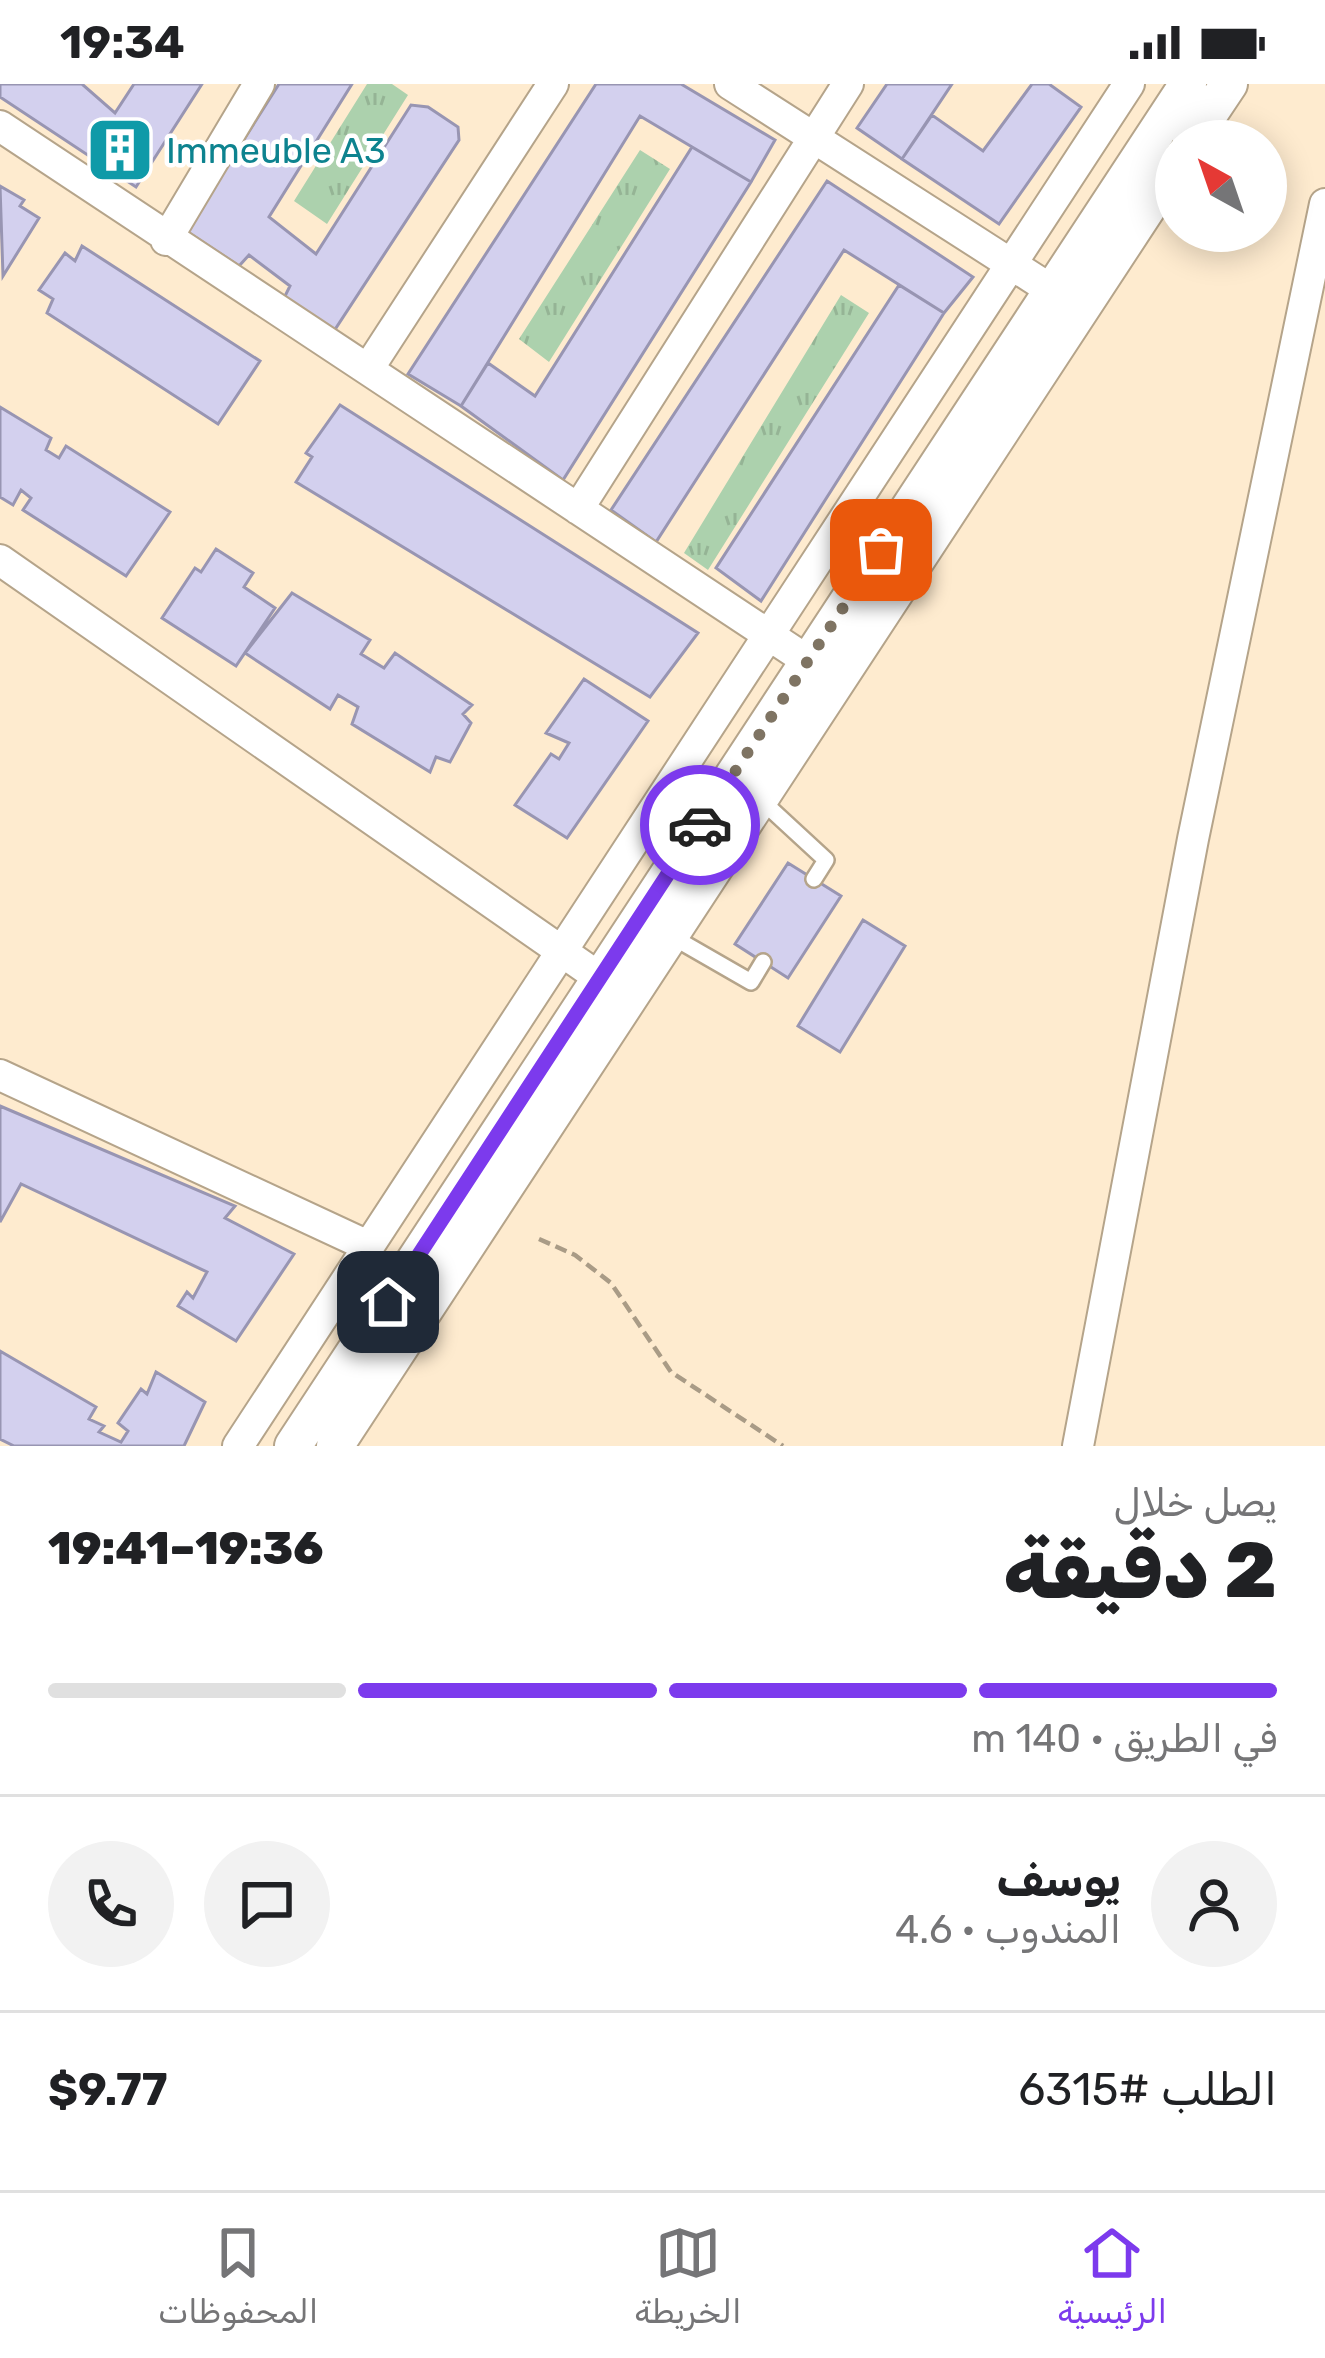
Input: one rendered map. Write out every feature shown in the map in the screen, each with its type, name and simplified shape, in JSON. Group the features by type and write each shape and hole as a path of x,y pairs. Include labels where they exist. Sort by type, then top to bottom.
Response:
{"street":[{"path":"166,240 259,84"},
{"path":"368,369 553,84"},
{"path":"730,84 1053,291"},
{"path":"578,508 848,84"},
{"path":"238,1446 1130,84"},
{"path":"293,1446 1188,84"},
{"path":"1205,120 1229,84"},
{"path":"0,126 808,661"},
{"path":"335,1446 1155,196"},
{"path":"1078,1446 1192,839 1325,204"},
{"path":"0,560 600,978"},
{"path":"0,1075 368,1246"},
{"path":"390,1213 431,1238"}],"lane":[{"path":"758,797 826,860 814,879"},
{"path":"669,934 751,982 763,962"}],"path":[{"path":"539,1239 575,1255 611,1283 671,1372 783,1446"}],"green space":[{"path":"367,84 392,84 408,95 327,224 294,201"},
{"path":"640,150 670,169 549,362 519,339"},
{"path":"841,295 869,313 708,570 684,553"}],"building":[{"name":"Immeuble A3","path":"0,84 82,84 115,113 134,84 202,84 136,187 0,97"},
{"path":"279,84 352,84 269,217 316,254 411,105 428,107 458,127 459,140 332,334 284,298 290,286 249,255 239,266 186,231"},
{"path":"596,84 681,84 775,140 751,182 640,116 461,406 408,374"},
{"path":"887,84 952,84 902,159 857,128"},
{"path":"1032,84 1049,84 1081,107 999,224 902,159 932,115 983,151"},
{"path":"692,147 751,182 563,480 461,406 488,363 535,396"},
{"path":"827,181 973,277 944,313 844,250 656,542 611,510"},
{"path":"0,186 24,200 20,206 39,218 3,276"},
{"path":"82,246 260,361 218,424 47,313 53,299 39,290 65,253 75,261"},
{"path":"899,285 944,313 761,601 716,568"},
{"path":"340,405 698,633 650,697 296,482 312,457 306,453"},
{"path":"0,407 51,438 46,450 59,458 66,446 170,512 126,576 23,510 31,498 21,490 13,505 0,497"},
{"path":"216,549 253,573 244,587 275,608 236,666 162,618 195,568 201,572"},
{"path":"292,593 370,640 361,654 384,668 395,653 472,705 463,714 471,723 450,762 436,757 430,772 352,724 358,707 338,695 330,709 245,653"},
{"path":"584,679 648,721 567,838 515,805 551,754 559,759 569,743 546,733"},
{"path":"788,863 841,896 788,978 735,944"},
{"path":"863,920 905,946 840,1052 798,1026"},
{"path":"0,1106 235,1206 225,1218 294,1254 236,1341 178,1306 187,1292 193,1298 207,1272 21,1184 0,1222"},
{"path":"0,1351 96,1407 89,1419 104,1426 99,1432 121,1442 128,1431 118,1423 141,1389 147,1394 156,1372 205,1402 184,1446 14,1446 0,1439"}],"way so far":[{"path":"700,825 881,550"}],"place":[{"name":"Immeuble A3","path":"120,150"}],"route":[{"path":"388,1302 700,825"}]}
